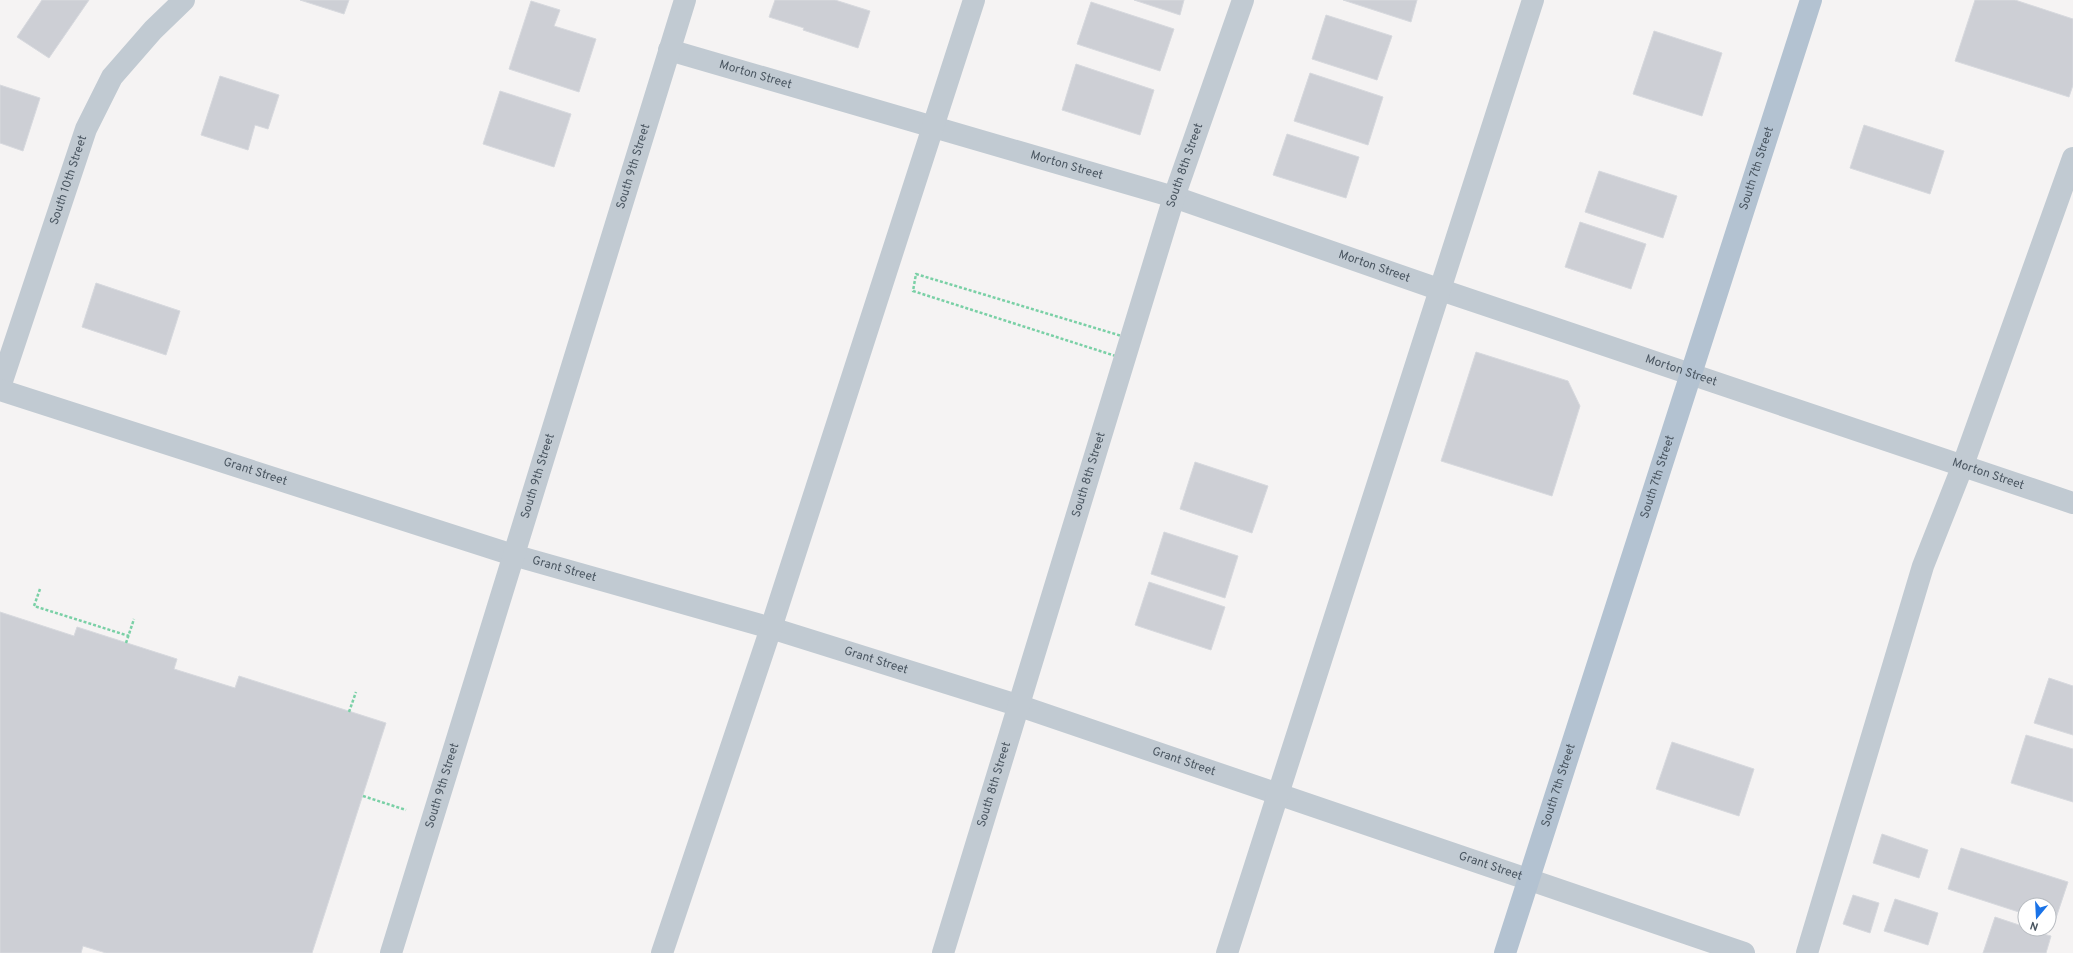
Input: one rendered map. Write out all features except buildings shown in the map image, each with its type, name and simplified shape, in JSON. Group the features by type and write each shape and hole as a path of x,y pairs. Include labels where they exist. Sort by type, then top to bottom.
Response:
{"main road":[{"name":"South 7th Street","path":"1505,953 1811,0"}],"street":[{"name":"South 10th Street","path":"0,388 86,129 112,78 152,30 184,0"},
{"name":"South 9th Street","path":"391,953 685,0"},
{"path":"662,953 771,628 974,0"},
{"name":"South 8th Street","path":"944,953 1174,197 1243,0"},
{"path":"1227,953 1277,793 1533,0"},
{"name":"Morton Street","path":"669,50 1174,197 1440,290 2073,502"},
{"path":"1807,953 1923,566 1963,466 2073,158"},
{"name":"Grant Street","path":"0,388 513,555 771,628 1020,706 1744,953"}],"path":[{"path":"916,274 1125,337 1125,359 913,291 916,274"},
{"path":"40,589 34,606 129,636"},
{"path":"126,642 134,619"},
{"path":"349,712 356,692"},
{"path":"362,796 432,818"}]}
